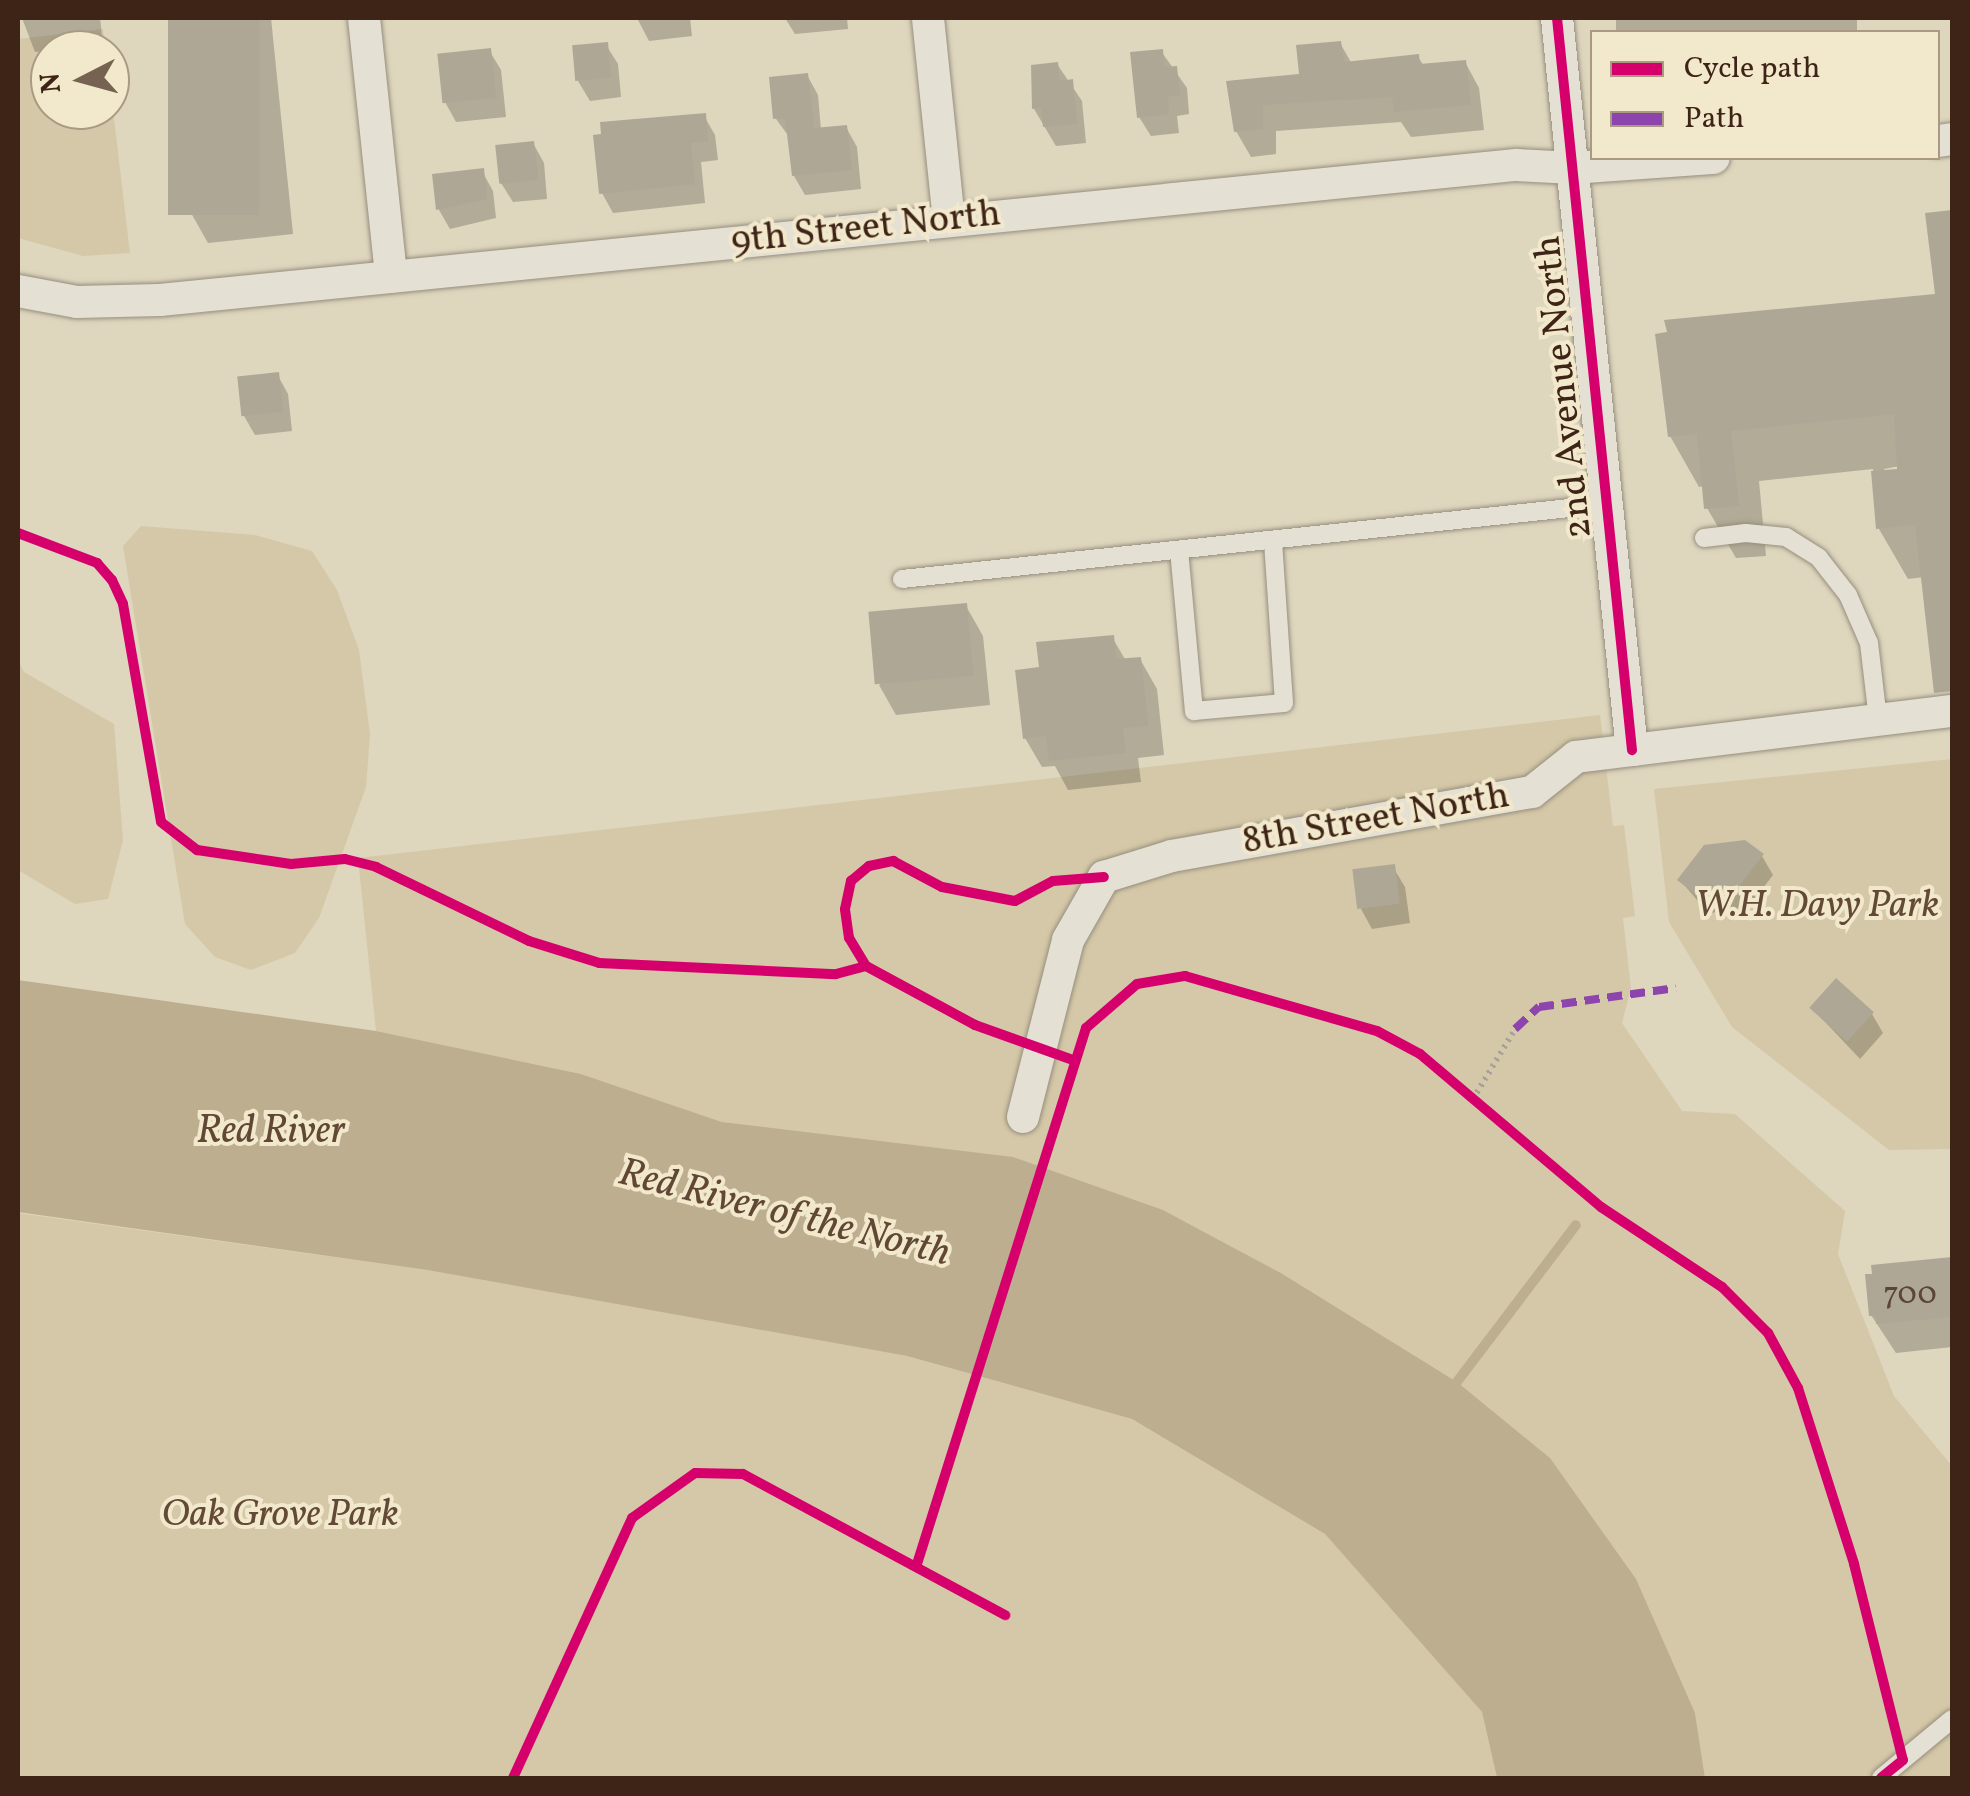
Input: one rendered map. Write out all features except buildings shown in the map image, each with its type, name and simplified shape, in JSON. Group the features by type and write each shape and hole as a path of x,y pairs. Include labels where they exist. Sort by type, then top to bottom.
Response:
{"street":[{"path":"364,18 391,277"},
{"path":"928,18 949,221"},
{"name":"2nd Avenue North","path":"1557,18 1632,750"},
{"name":"9th Street North","path":"18,291 77,302 153,300 1516,165 1573,168 1686,160"},
{"name":"8th Street North","path":"1023,1117 1068,940 1104,877 1172,856 1532,792 1576,757 1952,711"}],"lane":[{"path":"902,579 1607,504"},
{"path":"1704,538 1746,533 1786,538 1819,558 1848,596 1869,643 1878,720"},
{"path":"1179,550 1194,712 1284,703 1273,540"},
{"path":"1881,1778 1952,1719"}],"path":[{"path":"1473,1099 1514,1029"},
{"path":"1460,1088 1487,1110"}],"green space":[{"path":"30,38 30,130 115,130 130,253 83,256 18,238 18,39"},
{"path":"141,526 255,535 312,551 337,590 359,650 370,734 366,787 319,918 295,953 251,970 215,957 185,924 123,546"},
{"path":"18,661 24,672 114,724 123,840 108,899 75,904 18,870"},
{"path":"1600,715 1613,826 1624,825 1635,916 1623,918 1631,988 1622,1023 1682,1111 1735,1114 1845,1211 1838,1254 1894,1396 1952,1466 1952,1778 1705,1778 1695,1713 1457,1382 1281,1273 1163,1210 851,1142 722,1122 581,1074 376,1031 358,858"},
{"name":"W.H. Davy Park","path":"1952,759 1952,1149 1889,1150 1732,1027 1669,922 1654,789"},
{"name":"Oak Grove Park","path":"18,1213 427,1270 907,1356 1132,1419 1325,1534 1482,1712 1497,1778 18,1778"}],"water":[{"name":"Red River","path":"18,980 376,1031 581,1074 722,1122 1013,1157 1163,1210 1281,1273 1457,1382 1550,1458 1636,1579 1695,1713 1705,1778 1497,1778 1482,1712 1325,1534 1132,1419 907,1356 427,1270 18,1212"}],"waterway":[{"path":"1450,1391 1576,1225"}],"marked path":[{"path":"1515,1029 1539,1007 1676,988"}],"cycle path":[{"path":"1557,18 1632,750"},
{"path":"18,533 97,563 112,580 123,604 161,822 197,850 291,864 345,859 376,867 529,941 599,963 836,974 866,966 975,1025 1073,1060"},
{"path":"866,966 849,938 845,909 851,881 869,866 893,861 942,887 1015,901 1053,881 1104,877"},
{"path":"917,1564 1086,1028 1137,984 1185,976 1377,1031 1420,1054 1601,1207 1722,1287 1768,1333 1798,1388 1854,1564 1903,1760 1881,1778"},
{"path":"513,1778 632,1518 695,1473 743,1474 1005,1615"}],"water label":[{"name":"Red River of the North","path":"784,1214"}]}
